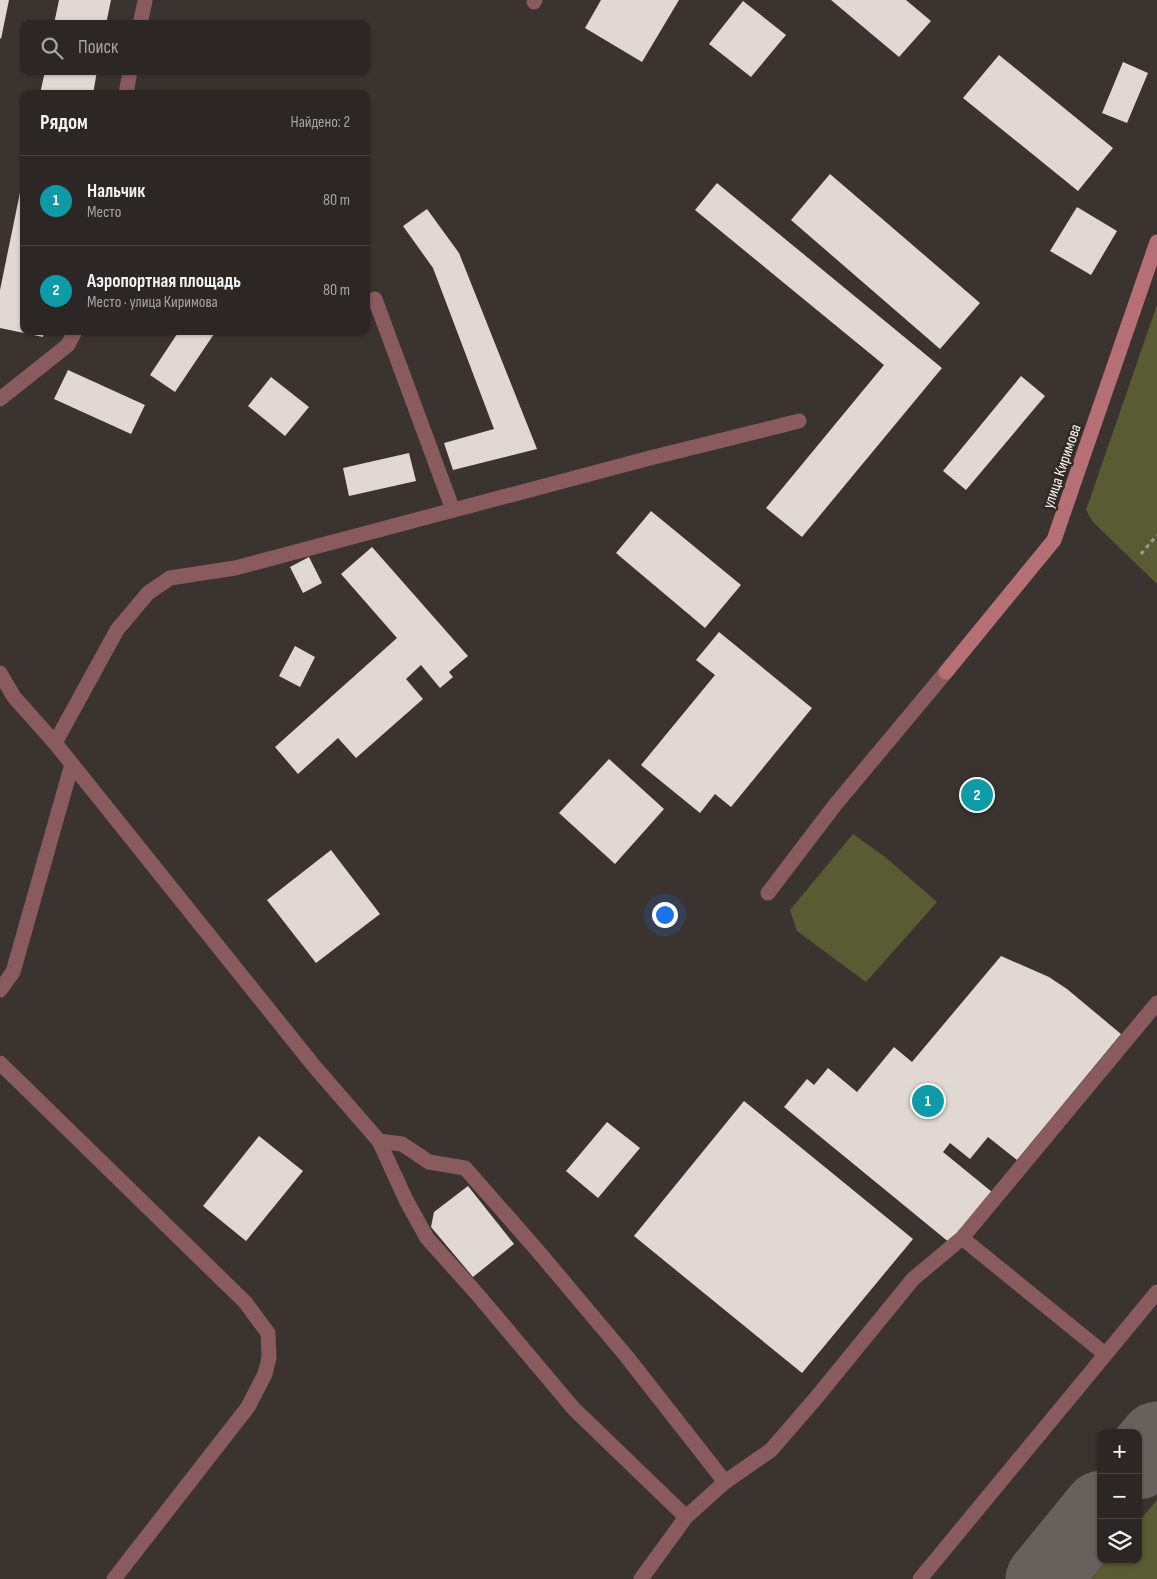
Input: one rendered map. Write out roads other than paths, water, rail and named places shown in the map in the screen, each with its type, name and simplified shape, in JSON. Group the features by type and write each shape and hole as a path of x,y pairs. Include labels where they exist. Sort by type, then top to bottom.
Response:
{"main road":[{"name":"улица Киримова","path":"946,672 1054,540 1157,242"}],"lane":[{"path":"141,20 145,1"},
{"path":"127,90 129,75"},
{"path":"375,299 453,510"},
{"path":"0,399 68,345 73,335"},
{"path":"55,743 117,630 148,593 170,578 235,568 650,458 800,422"},
{"path":"768,893 835,805 946,672"},
{"path":"0,673 14,698 55,743 314,1066 379,1141 406,1200 427,1238 478,1294 574,1409 686,1516"},
{"path":"0,990 13,972 72,764"},
{"path":"641,1579 686,1516 726,1482 771,1450 822,1391 913,1279 962,1238 1157,1003"},
{"path":"0,1062 245,1302 268,1333 269,1358 265,1374 248,1407 114,1579"},
{"path":"379,1141 402,1144 429,1162 465,1168 627,1357 726,1482"},
{"path":"962,1238 1105,1354"},
{"path":"920,1579 1157,1292"}],"place":[{"name":"Аэропортная площадь","path":"977,795"},
{"name":"Нальчик","path":"928,1101"}]}
